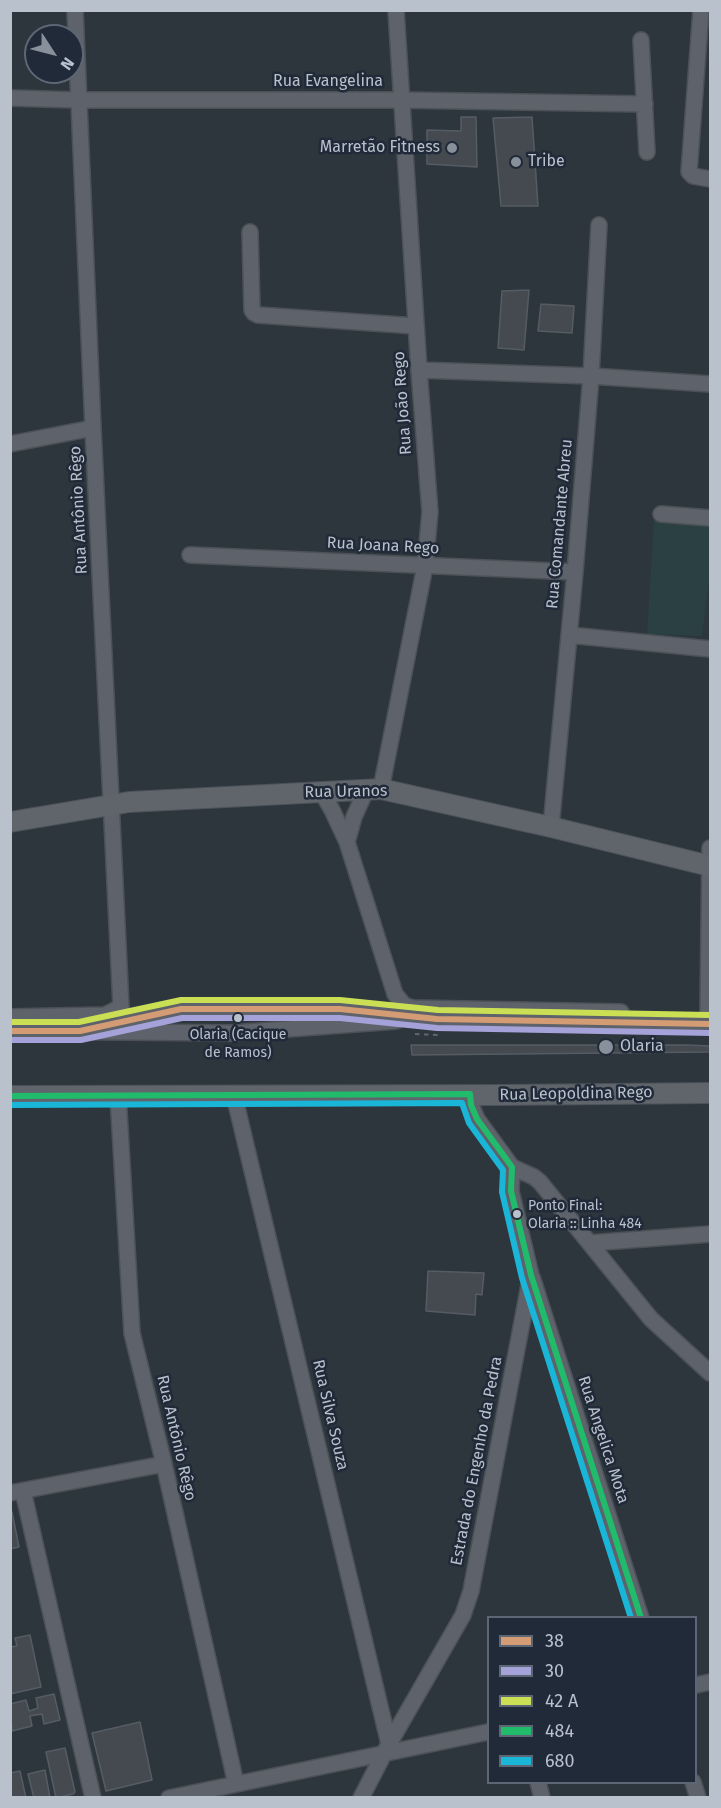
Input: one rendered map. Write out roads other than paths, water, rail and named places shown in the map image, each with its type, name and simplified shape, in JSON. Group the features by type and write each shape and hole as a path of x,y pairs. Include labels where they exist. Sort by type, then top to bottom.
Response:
{"main road":[{"name":"Rua Uranos","path":"10,822 111,804 374,788 710,860"},
{"name":"Rua Leopoldina Rego","path":"10,1096 711,1093"}],"street":[{"name":"Rua Antônio Rêgo","path":"10,1017 105,1015 121,1007 75,10"},
{"name":"Rua João Rego","path":"347,842 354,817 374,788 425,566 430,512 418,370 396,10"},
{"path":"701,10 689,172 693,176 711,179"},
{"path":"641,40 647,152"},
{"name":"Rua Evangelina","path":"10,98 645,104"},
{"name":"Rua Comandante Abreu","path":"551,826 591,376 599,225"},
{"path":"250,232 252,310 254,313 416,326"},
{"path":"418,370 591,376 711,384"},
{"path":"10,444 93,428"},
{"path":"662,514 711,518"},
{"name":"Rua Joana Rego","path":"190,555 575,572"},
{"path":"569,635 711,649"},
{"path":"321,791 333,810 347,842 395,994 404,1005 413,1008 710,1017"},
{"path":"710,860 710,1017"},
{"path":"80,1031 181,1009 340,1009 426,1018"},
{"path":"10,1031 233,1033 426,1018 710,1017"},
{"path":"470,1094 471,1105 477,1119 512,1167 540,1182 651,1319 711,1373"},
{"name":"Rua Antônio Rêgo","path":"118,1095 132,1333 236,1784"},
{"name":"Rua Silva Souza","path":"234,1095 387,1748"},
{"name":"Estrada do Engenho da Pedra","path":"361,1797 463,1615 468,1599 531,1275 511,1191 512,1167"},
{"path":"590,1243 711,1234"},
{"name":"Rua Angelica Mota","path":"531,1275 641,1616"},
{"path":"93,1797 17,1492 164,1464"},
{"path":"170,1797 236,1784 387,1748 487,1732"}],"place":[{"name":"Marretão Fitness","path":"452,148"},
{"name":"Tribe","path":"516,162"},
{"name":"Olaria (Cacique de Ramos)","path":"238,1018"},
{"name":"Olaria","path":"606,1047"},
{"name":"Ponto Final: Olaria :: Linha 484","path":"517,1214"}]}
